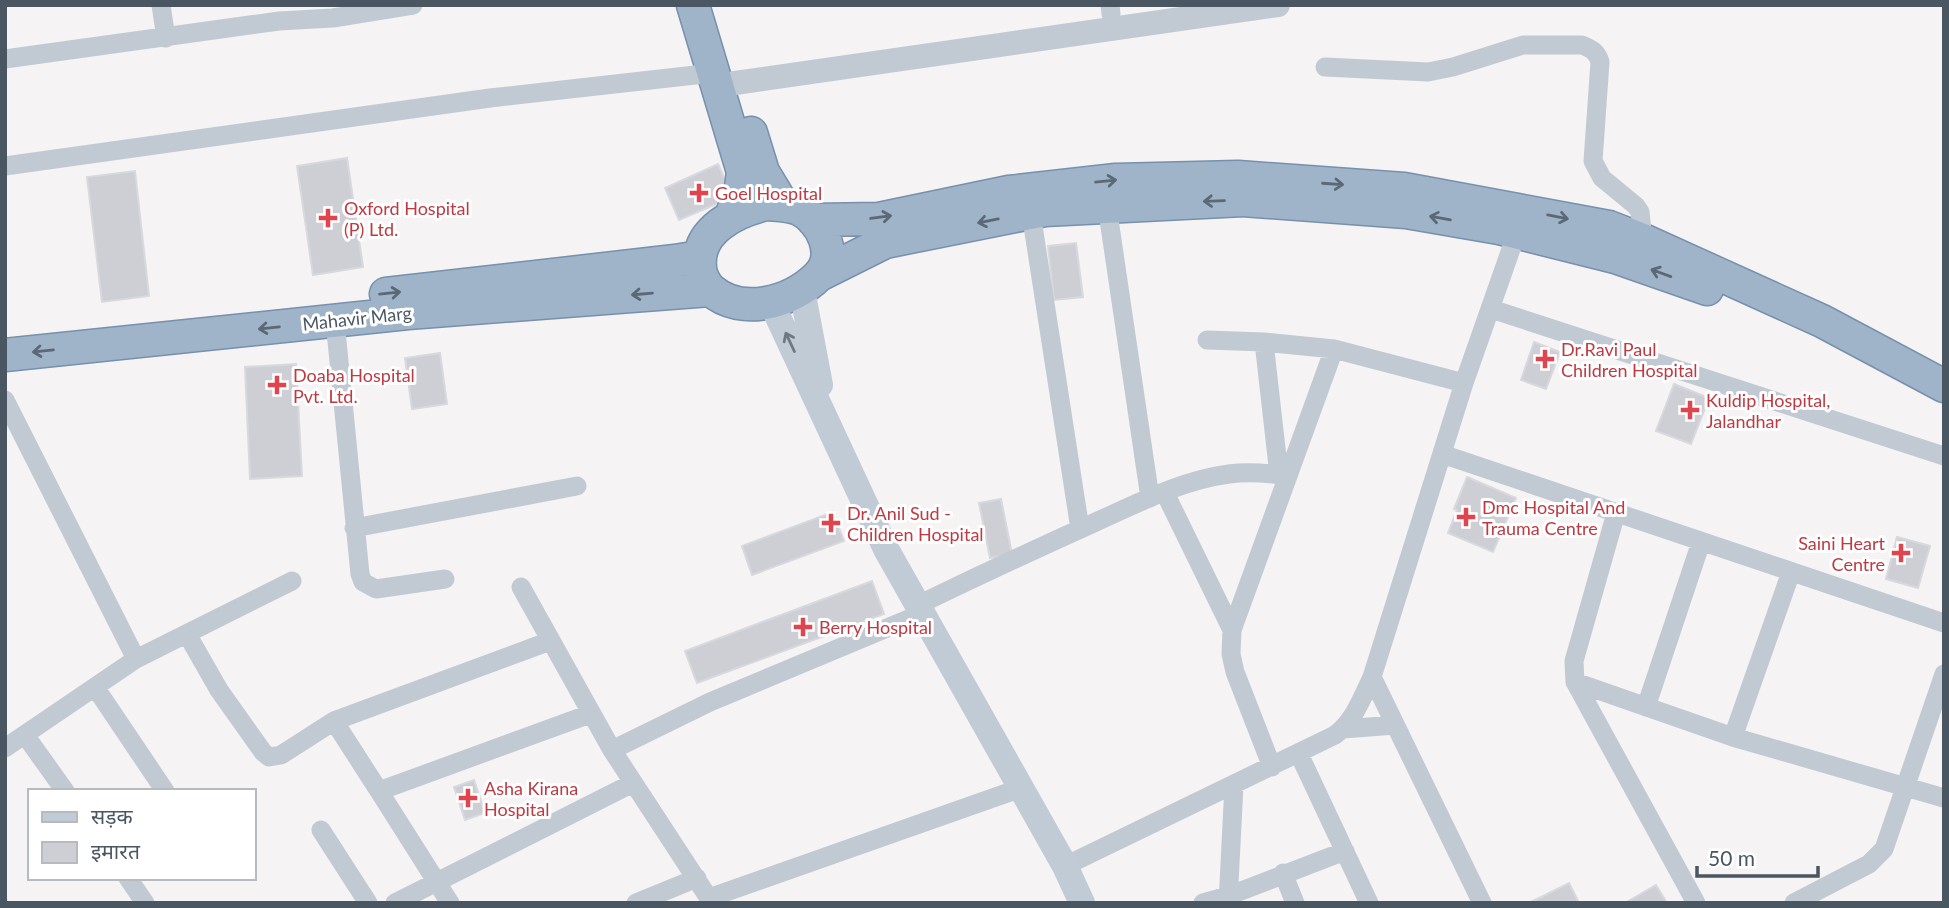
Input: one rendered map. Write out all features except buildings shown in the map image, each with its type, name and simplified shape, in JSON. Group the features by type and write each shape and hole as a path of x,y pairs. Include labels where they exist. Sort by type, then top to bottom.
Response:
{"highway":[{"path":"693,5 726,74 763,172 783,205"},
{"path":"711,5 743,172 740,195 730,218"},
{"path":"813,220 879,219 1009,192 1116,180 1238,177 1404,189 1609,227 1822,321 1944,386"},
{"path":"811,282 827,262 827,247 823,234 813,220 800,210 767,204 749,208 715,229 702,243 700,272 710,290 736,302 760,305 811,282 885,242 1031,213 1107,206 1243,200 1406,212 1517,233 1615,257 1721,294 1821,340 1944,406"},
{"name":"Mahavir Marg","path":"5,334 433,289 699,257"},
{"name":"Mahavir Marg","path":"5,355 335,321 710,290"}],"main road":[{"path":"811,282 829,426"},
{"path":"771,302 886,549 1065,866 1082,903"}],"street":[{"path":"162,5 166,38"},
{"path":"5,59 166,38 278,13 333,18 413,5"},
{"path":"726,74 1111,9 1167,5"},
{"path":"5,166 489,98 726,74 1233,8 1278,5"},
{"path":"1325,67 1428,72 1523,45 1572,45 1591,48 1600,62 1593,161 1602,178 1640,212 1643,240"},
{"path":"1107,206 1157,495 1232,630"},
{"path":"1031,213 1080,529"},
{"path":"1065,866 1299,754 1343,729 1354,715 1372,677 1464,383 1517,233"},
{"path":"1491,309 1944,456"},
{"path":"335,321 359,574 369,587 376,589 445,579"},
{"path":"1207,340 1334,349 1464,383"},
{"path":"1264,342 1283,475"},
{"path":"1272,767 1235,672 1231,654 1232,630 1283,475 1334,349"},
{"path":"5,400 136,659"},
{"path":"1442,454 1944,623"},
{"path":"612,750 710,702 920,609 1080,529 1157,495 1190,483 1229,474 1283,475"},
{"path":"354,528 577,486"},
{"path":"1616,513 1574,661 1575,682 1696,903"},
{"path":"1646,706 1701,542"},
{"path":"1733,737 1791,572"},
{"path":"5,748 136,659 292,581"},
{"path":"520,587 590,715 711,900 1021,788"},
{"path":"187,634 219,690 262,752 270,757 281,755 334,721 550,642"},
{"path":"1794,903 1878,857 1884,849 1944,674"},
{"path":"1372,677 1482,903"},
{"path":"1575,682 1733,737 1944,798"},
{"path":"95,687 164,789"},
{"path":"379,791 590,715"},
{"path":"334,721 450,903"},
{"path":"1343,729 1395,725"},
{"path":"24,735 64,789"},
{"path":"1299,754 1369,903"},
{"path":"395,903 633,783"},
{"path":"1228,900 1234,785"},
{"path":"321,830 368,903"},
{"path":"1203,903 1228,900 1283,873 1345,851"},
{"path":"1283,873 1295,903"},
{"path":"636,903 697,878"},
{"path":"129,880 145,903"}],"place":[{"name":"Goel Hospital","path":"699,193"},
{"name":"Oxford Hospital (P) Ltd.","path":"328,218"},
{"name":"Dr.Ravi Paul Children Hospital","path":"1545,359"},
{"name":"Doaba Hospital Pvt. Ltd.","path":"277,385"},
{"name":"Kuldip Hospital, Jalandhar","path":"1690,410"},
{"name":"Dmc Hospital And Trauma Centre","path":"1466,517"},
{"name":"Dr. Anil Sud - Children Hospital","path":"831,523"},
{"name":"Saini Heart Centre","path":"1901,553"},
{"name":"Berry Hospital","path":"803,627"},
{"name":"Asha Kirana Hospital","path":"468,798"}]}
